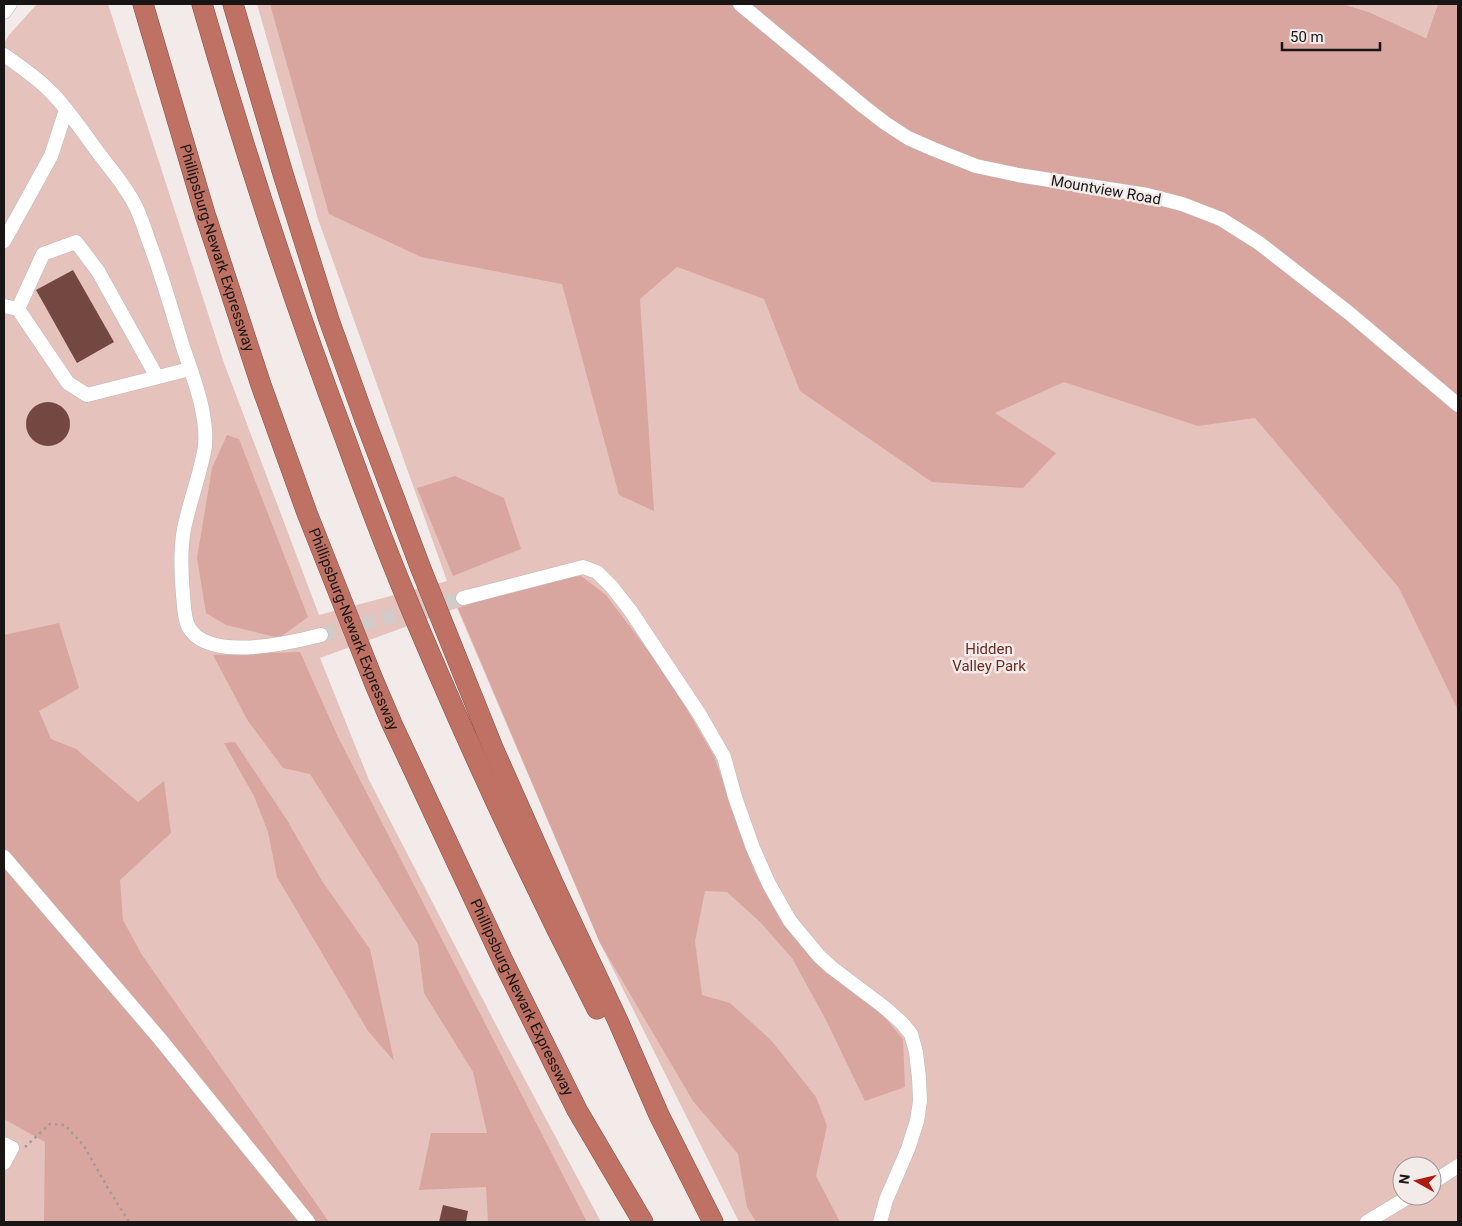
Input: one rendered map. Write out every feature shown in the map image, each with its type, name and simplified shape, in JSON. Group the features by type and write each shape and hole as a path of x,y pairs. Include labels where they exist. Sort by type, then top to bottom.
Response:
{"highway":[{"name":"Phillipsburg-Newark Expressway","path":"143,4 205,214 262,386 307,513 370,674 508,972 577,1110 643,1222"},
{"path":"202,4 252,172 322,379 399,580 472,749 537,889 605,1024 659,1115"},
{"path":"233,4 283,174 329,320 454,654 553,884 618,1020 659,1115 713,1222"}],"street":[{"path":"4,12 10,4"},
{"name":"Mountview Road","path":"740,4 863,106 908,138 976,166 1011,174 1147,195 1182,204 1221,219 1259,243 1349,313 1458,405"},
{"path":"4,54 41,83 66,110 117,178 135,205 162,278 202,409 206,440 181,549 185,615 188,626 199,638 209,643 229,647 284,644 321,635"},
{"path":"4,241 50,156 66,110"},
{"path":"157,377 98,271 76,242 43,254 11,308 68,383 87,395 190,369"},
{"path":"463,598 583,567 597,572 612,587 657,649 700,715 720,750 753,848 783,911 819,956 902,1023 914,1041 920,1101 917,1121 908,1149 886,1200 880,1222"},
{"path":"4,857 160,1039 308,1222"},
{"path":"4,1144 12,1148 4,1163"},
{"path":"1442,1176 1458,1166"},
{"path":"1367,1222 1393,1206"}],"path":[{"path":"22,1153 26,1145 50,1124 65,1125 84,1146 129,1222"}],"green space":[{"name":"Hidden Valley Park","path":"37,4 108,4 224,363 319,615 447,581 318,219 257,4 721,4 1458,413 1458,1222 739,1222 600,943 457,608 320,658 369,780 601,1222 4,1222 4,43"},
{"path":"1343,4 1438,4 1426,38 1369,12"}],"shaded area":[{"path":"270,4 1343,4 1369,12 1426,38 1438,4 1458,4 1458,710 1399,588 1255,418 1198,426 1064,382 995,413 1056,453 1023,488 932,482 800,391 764,299 677,267 640,299 654,511 619,495 562,284 421,257 329,214"},
{"path":"227,435 239,439 308,617 279,638 226,625 206,613 197,558 212,468"},
{"path":"455,476 504,498 521,549 453,576 417,488"},
{"path":"581,576 606,595 668,677 714,756 754,870 773,907 791,934 842,985 882,1014 903,1039 905,1087 865,1101 826,1020 792,958 760,922 727,892 705,891 695,941 702,995 730,1003 771,1040 816,1097 827,1126 816,1176 840,1222 756,1222 747,1207 738,1154 693,1101 600,943 458,608 545,581"},
{"path":"59,623 79,688 39,711 51,739 76,749 138,802 164,781 171,833 120,880 123,920 142,955 329,1222 44,1222 45,1142 4,1119 4,635"},
{"path":"300,652 338,737 587,1222 488,1222 486,1187 419,1190 431,1133 487,1133 473,1072 424,993 418,944 310,774 283,768 248,721 213,655"},
{"path":"235,742 287,820 322,881 370,949 394,1061 368,1031 277,877 268,832 254,796 224,743"}],"building":[{"path":"73,270 114,342 77,363 36,290"},
{"path":"48,402 60,406 66,412 70,424 66,436 60,442 48,446 36,442 30,436 26,424 30,412 36,406"},
{"path":"443,1205 468,1211 466,1222 439,1222"}],"tunnel":[{"path":"321,635 463,598"}]}
